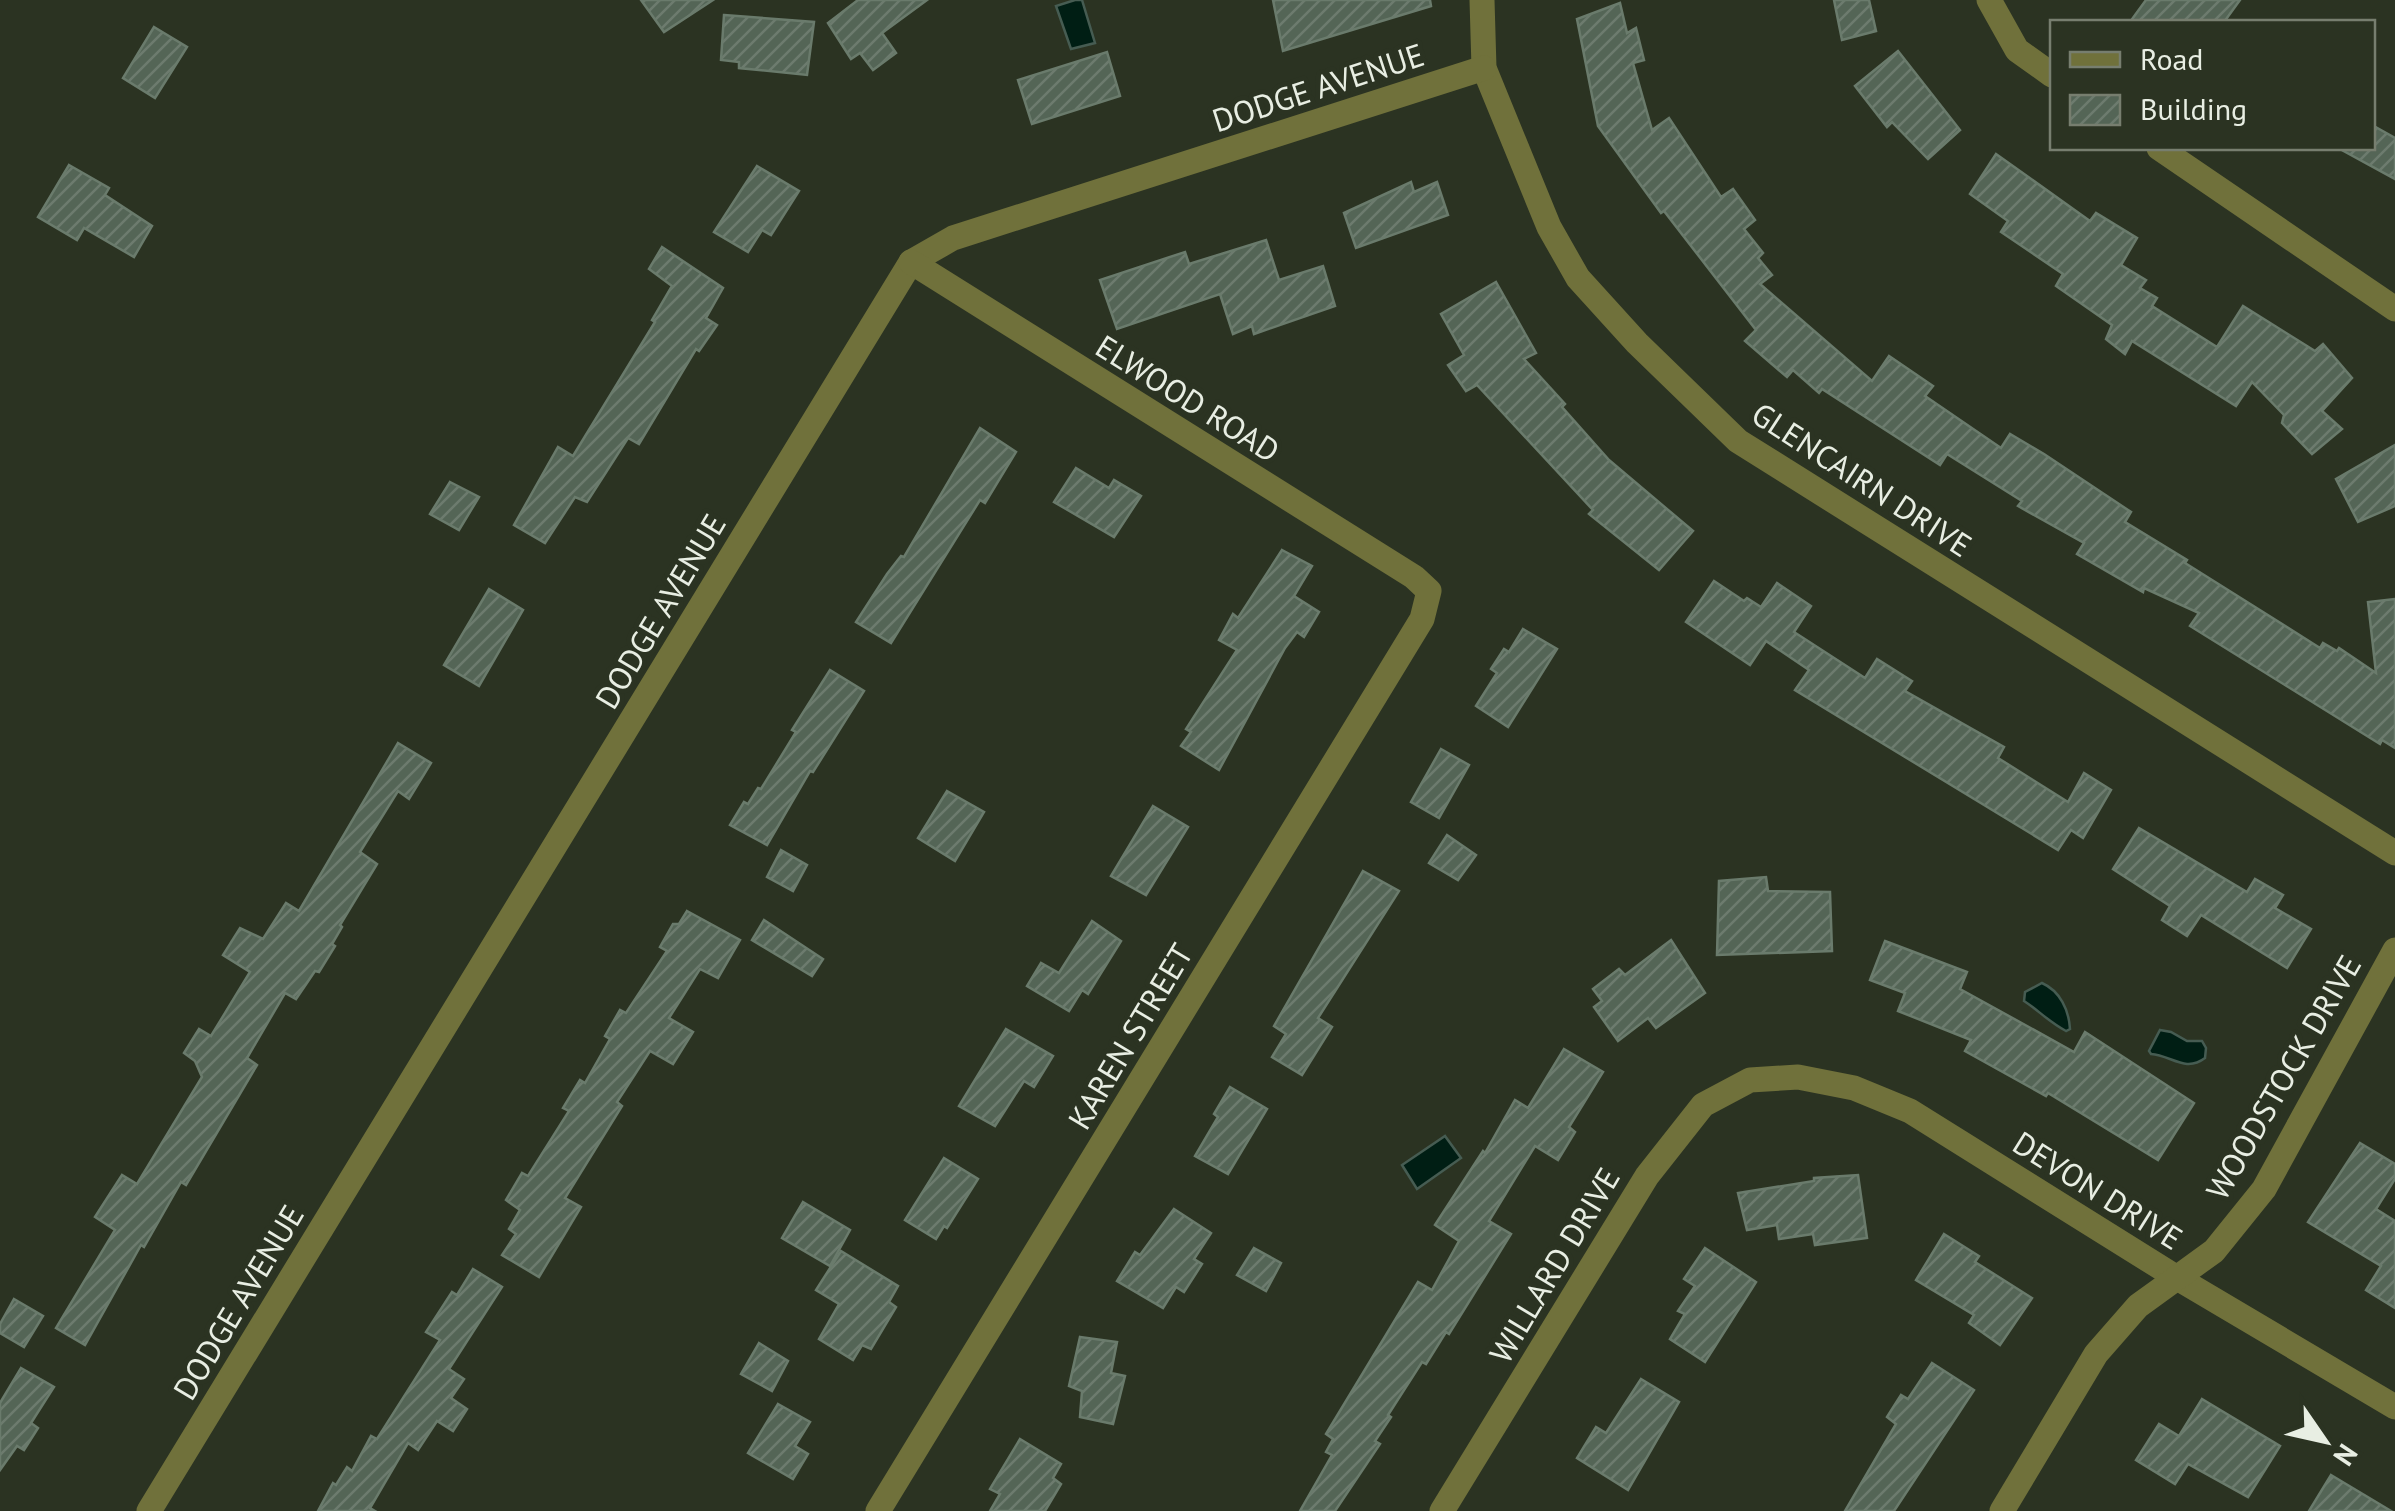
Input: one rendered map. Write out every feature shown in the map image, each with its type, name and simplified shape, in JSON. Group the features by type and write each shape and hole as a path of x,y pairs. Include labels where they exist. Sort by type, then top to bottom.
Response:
{"street":[{"name":"GLENCAIRN DRIVE","path":"1482,0 1484,68 1549,227 1578,278 1637,343 1738,441 2395,853"},
{"path":"1989,0 2017,50 2050,73"},
{"name":"DODGE AVENUE","path":"149,1511 911,262 953,238 1484,68"},
{"path":"2162,150 2395,309"},
{"name":"ELWOOD ROAD","path":"911,262 1414,577 1428,591"},
{"name":"KAREN STREET","path":"878,1511 1422,618 1428,591"},
{"name":"WOODSTOCK DRIVE","path":"2002,1511 2096,1354 2138,1306 2214,1251 2264,1189 2395,950"},
{"name":"DEVON DRIVE","path":"1750,1080 1817,1080 1854,1088 1910,1111 2395,1407"},
{"name":"WILLARD DRIVE","path":"1442,1511 1646,1176 1704,1106 1750,1080"}],"shaded area":[{"path":"1082,0 1095,43 1071,49 1056,6"},
{"path":"2042,983 2062,1002 2070,1029 2066,1031 2024,1001 2025,992"},
{"path":"2160,1030 2187,1041 2202,1041 2205,1058 2184,1064 2151,1054"},
{"path":"1445,1136 1461,1158 1417,1189 1402,1165"}],"building":[{"path":"641,0 713,0 664,32"},
{"path":"858,0 927,0 882,33 896,53 873,70 860,53 851,59 828,23"},
{"path":"1273,0 1430,0 1431,6 1283,51"},
{"path":"1834,0 1869,0 1876,31 1842,40"},
{"path":"2146,0 2240,0 2225,20 2131,20"},
{"path":"1620,3 1627,33 1636,28 1644,60 1633,63 1652,130 1669,118 1721,197 1733,189 1755,220 1744,229 1763,253 1758,258 1772,275 1760,284 1872,381 1889,356 1933,386 1925,396 2001,448 2010,434 2044,454 2131,512 2125,522 2187,560 2185,563 2320,648 2323,643 2337,651 2339,648 2376,673 2368,602 2395,599 2395,748 2382,740 2380,744 2190,626 2199,613 2144,588 2143,592 2077,554 2084,543 2018,506 2022,501 1947,454 1940,465 1822,389 1819,393 1793,370 1787,377 1745,341 1756,330 1664,211 1661,213 1598,126 1577,19"},
{"path":"724,15 814,22 807,75 739,68 739,62 721,60"},
{"path":"154,27 187,47 155,98 123,78"},
{"path":"1898,51 1960,130 1928,159 1892,122 1887,127 1855,86"},
{"path":"1107,52 1120,96 1032,124 1018,80"},
{"path":"2375,127 2395,138 2395,179 2342,150 2375,150"},
{"path":"1996,154 2090,221 2096,213 2137,238 2121,265 2146,280 2140,288 2157,298 2152,306 2217,347 2243,306 2315,351 2323,344 2352,378 2322,411 2342,429 2312,454 2282,423 2284,415 2252,382 2236,406 2132,341 2125,354 2106,339 2112,325 2056,286 2063,274 2001,232 2008,221 1970,194"},
{"path":"69,165 109,188 105,195 152,226 134,257 84,228 77,240 38,217"},
{"path":"757,166 799,191 771,235 762,230 748,252 714,232"},
{"path":"1411,182 1414,192 1437,182 1448,215 1356,248 1344,213"},
{"path":"1266,240 1279,280 1323,266 1335,306 1254,334 1252,326 1233,334 1220,294 1117,329 1100,280 1185,252 1189,264"},
{"path":"662,247 723,288 706,318 717,325 699,351 696,349 639,444 628,438 587,502 575,497 545,543 514,525 558,447 573,456 655,322 652,320 672,286 649,269"},
{"path":"1496,282 1536,353 1524,359 1609,460 1693,531 1659,570 1589,514 1593,510 1477,385 1466,391 1448,365 1464,355 1441,314"},
{"path":"980,428 1016,452 985,503 980,500 891,643 856,622 887,574 904,557"},
{"path":"2395,445 2395,506 2358,522 2336,479"},
{"path":"1076,468 1109,488 1114,480 1141,496 1114,537 1054,502"},
{"path":"450,482 479,497 459,530 430,514"},
{"path":"1282,550 1312,566 1294,596 1319,612 1304,637 1297,632 1285,648 1219,770 1181,746 1191,732 1186,729 1237,650 1219,640 1233,614 1238,618"},
{"path":"1714,581 1761,607 1777,583 1811,606 1794,632 1865,678 1877,659 1912,681 1905,691 2004,747 1998,758 2068,802 2084,773 2111,790 2083,838 2071,830 2058,850 1795,690 1809,670 1766,641 1750,665 1686,622"},
{"path":"489,589 523,610 479,686 444,665"},
{"path":"1523,629 1557,649 1508,727 1476,706 1497,673 1491,669 1504,649 1509,652"},
{"path":"830,670 864,691 813,772 810,771 767,845 730,825 744,802 748,804 761,789"},
{"path":"398,743 431,763 409,799 398,791 360,852 377,864 340,925 332,944 335,946 296,999 285,993 247,1058 257,1065 186,1185 181,1182 144,1247 141,1245 85,1345 56,1328 115,1230 95,1217 122,1175 137,1184 202,1077 195,1061 184,1053 199,1029 211,1036 250,972 223,955 240,928 263,939 286,903 299,911"},
{"path":"1441,749 1469,765 1439,818 1411,802"},
{"path":"947,791 984,812 955,861 918,838"},
{"path":"1153,806 1188,827 1146,895 1111,876"},
{"path":"2139,828 2247,892 2255,879 2283,895 2275,908 2311,929 2287,968 2201,915 2187,936 2162,920 2170,906 2113,869"},
{"path":"1447,835 1476,855 1458,880 1429,863"},
{"path":"781,850 807,865 793,891 767,877"},
{"path":"1363,871 1399,891 1318,1018 1332,1027 1302,1075 1272,1057 1286,1034 1274,1026"},
{"path":"1766,877 1768,891 1830,892 1832,951 1717,955 1719,881"},
{"path":"687,911 740,940 718,978 700,969 669,1018 693,1032 673,1064 650,1051 617,1102 622,1106 565,1198 581,1207 539,1277 502,1255 516,1234 509,1229 520,1210 506,1200 522,1173 528,1176 569,1111 563,1108 580,1080 585,1083 610,1039 605,1036 620,1010 626,1013 667,951 660,947 673,924 679,924"},
{"path":"764,920 823,959 812,976 752,940"},
{"path":"1092,921 1121,941 1088,994 1082,990 1069,1011 1027,986 1041,963 1059,973"},
{"path":"1671,940 1705,993 1656,1028 1648,1018 1618,1041 1594,1007 1602,1001 1593,989 1619,969 1625,975"},
{"path":"1885,941 1967,972 1960,989 2074,1052 2085,1032 2194,1103 2158,1160 2048,1093 2046,1096 1965,1051 1971,1040 1898,1011 1905,993 1870,980"},
{"path":"1006,1029 1053,1056 1034,1087 1024,1081 995,1126 959,1106"},
{"path":"1564,1049 1603,1072 1569,1127 1575,1132 1558,1160 1535,1146 1489,1221 1511,1234 1449,1334 1446,1332 1426,1364 1422,1362 1388,1415 1391,1417 1375,1441 1380,1444 1335,1511 1300,1511 1332,1455 1326,1452 1333,1439 1326,1434 1418,1282 1432,1290 1459,1241 1435,1225 1485,1153 1515,1100 1528,1108"},
{"path":"1230,1087 1267,1109 1228,1174 1195,1156"},
{"path":"2360,1143 2395,1164 2395,1179 2376,1209 2395,1221 2395,1308 2366,1290 2381,1266 2308,1222"},
{"path":"944,1158 978,1179 936,1239 905,1220"},
{"path":"1858,1175 1867,1238 1815,1245 1813,1234 1779,1239 1777,1225 1747,1230 1738,1193 1814,1178"},
{"path":"803,1202 850,1230 830,1266 782,1238"},
{"path":"1174,1209 1211,1233 1194,1259 1202,1264 1184,1292 1176,1287 1163,1308 1117,1281 1135,1252 1140,1255"},
{"path":"1944,1234 1979,1256 1975,1262 2032,1298 2000,1345 1969,1323 1974,1315 1916,1280"},
{"path":"1254,1248 1281,1263 1266,1291 1237,1275"},
{"path":"1705,1248 1756,1282 1705,1362 1670,1339 1685,1314 1678,1311 1695,1286 1684,1279"},
{"path":"841,1251 898,1286 889,1302 896,1307 871,1349 862,1345 853,1360 819,1339 839,1304 816,1290"},
{"path":"473,1269 502,1287 449,1369 464,1379 451,1398 467,1409 453,1431 437,1421 418,1450 408,1443 370,1508 375,1511 318,1511 333,1483 336,1485 347,1467 352,1471 371,1436 377,1439 440,1340 426,1332 452,1292 457,1295"},
{"path":"14,1299 43,1316 24,1347 0,1333 0,1324"},
{"path":"1080,1337 1117,1342 1111,1373 1125,1376 1113,1424 1080,1417 1082,1391 1069,1386"},
{"path":"759,1343 788,1361 772,1391 741,1374"},
{"path":"1932,1363 1974,1390 1894,1511 1845,1511 1896,1424 1887,1417 1901,1395 1908,1399"},
{"path":"21,1368 54,1387 31,1423 38,1428 24,1450 17,1446 0,1470 0,1403"},
{"path":"1641,1379 1679,1402 1628,1490 1577,1458 1596,1427 1606,1433"},
{"path":"2202,1399 2280,1446 2248,1497 2188,1464 2175,1484 2136,1460 2159,1424 2179,1436"},
{"path":"778,1404 810,1422 795,1446 808,1454 793,1479 748,1453"},
{"path":"1020,1439 1061,1464 1053,1478 1061,1484 1045,1511 990,1511 1000,1494 990,1489"},
{"path":"2331,1475 2391,1511 2309,1511"}]}
